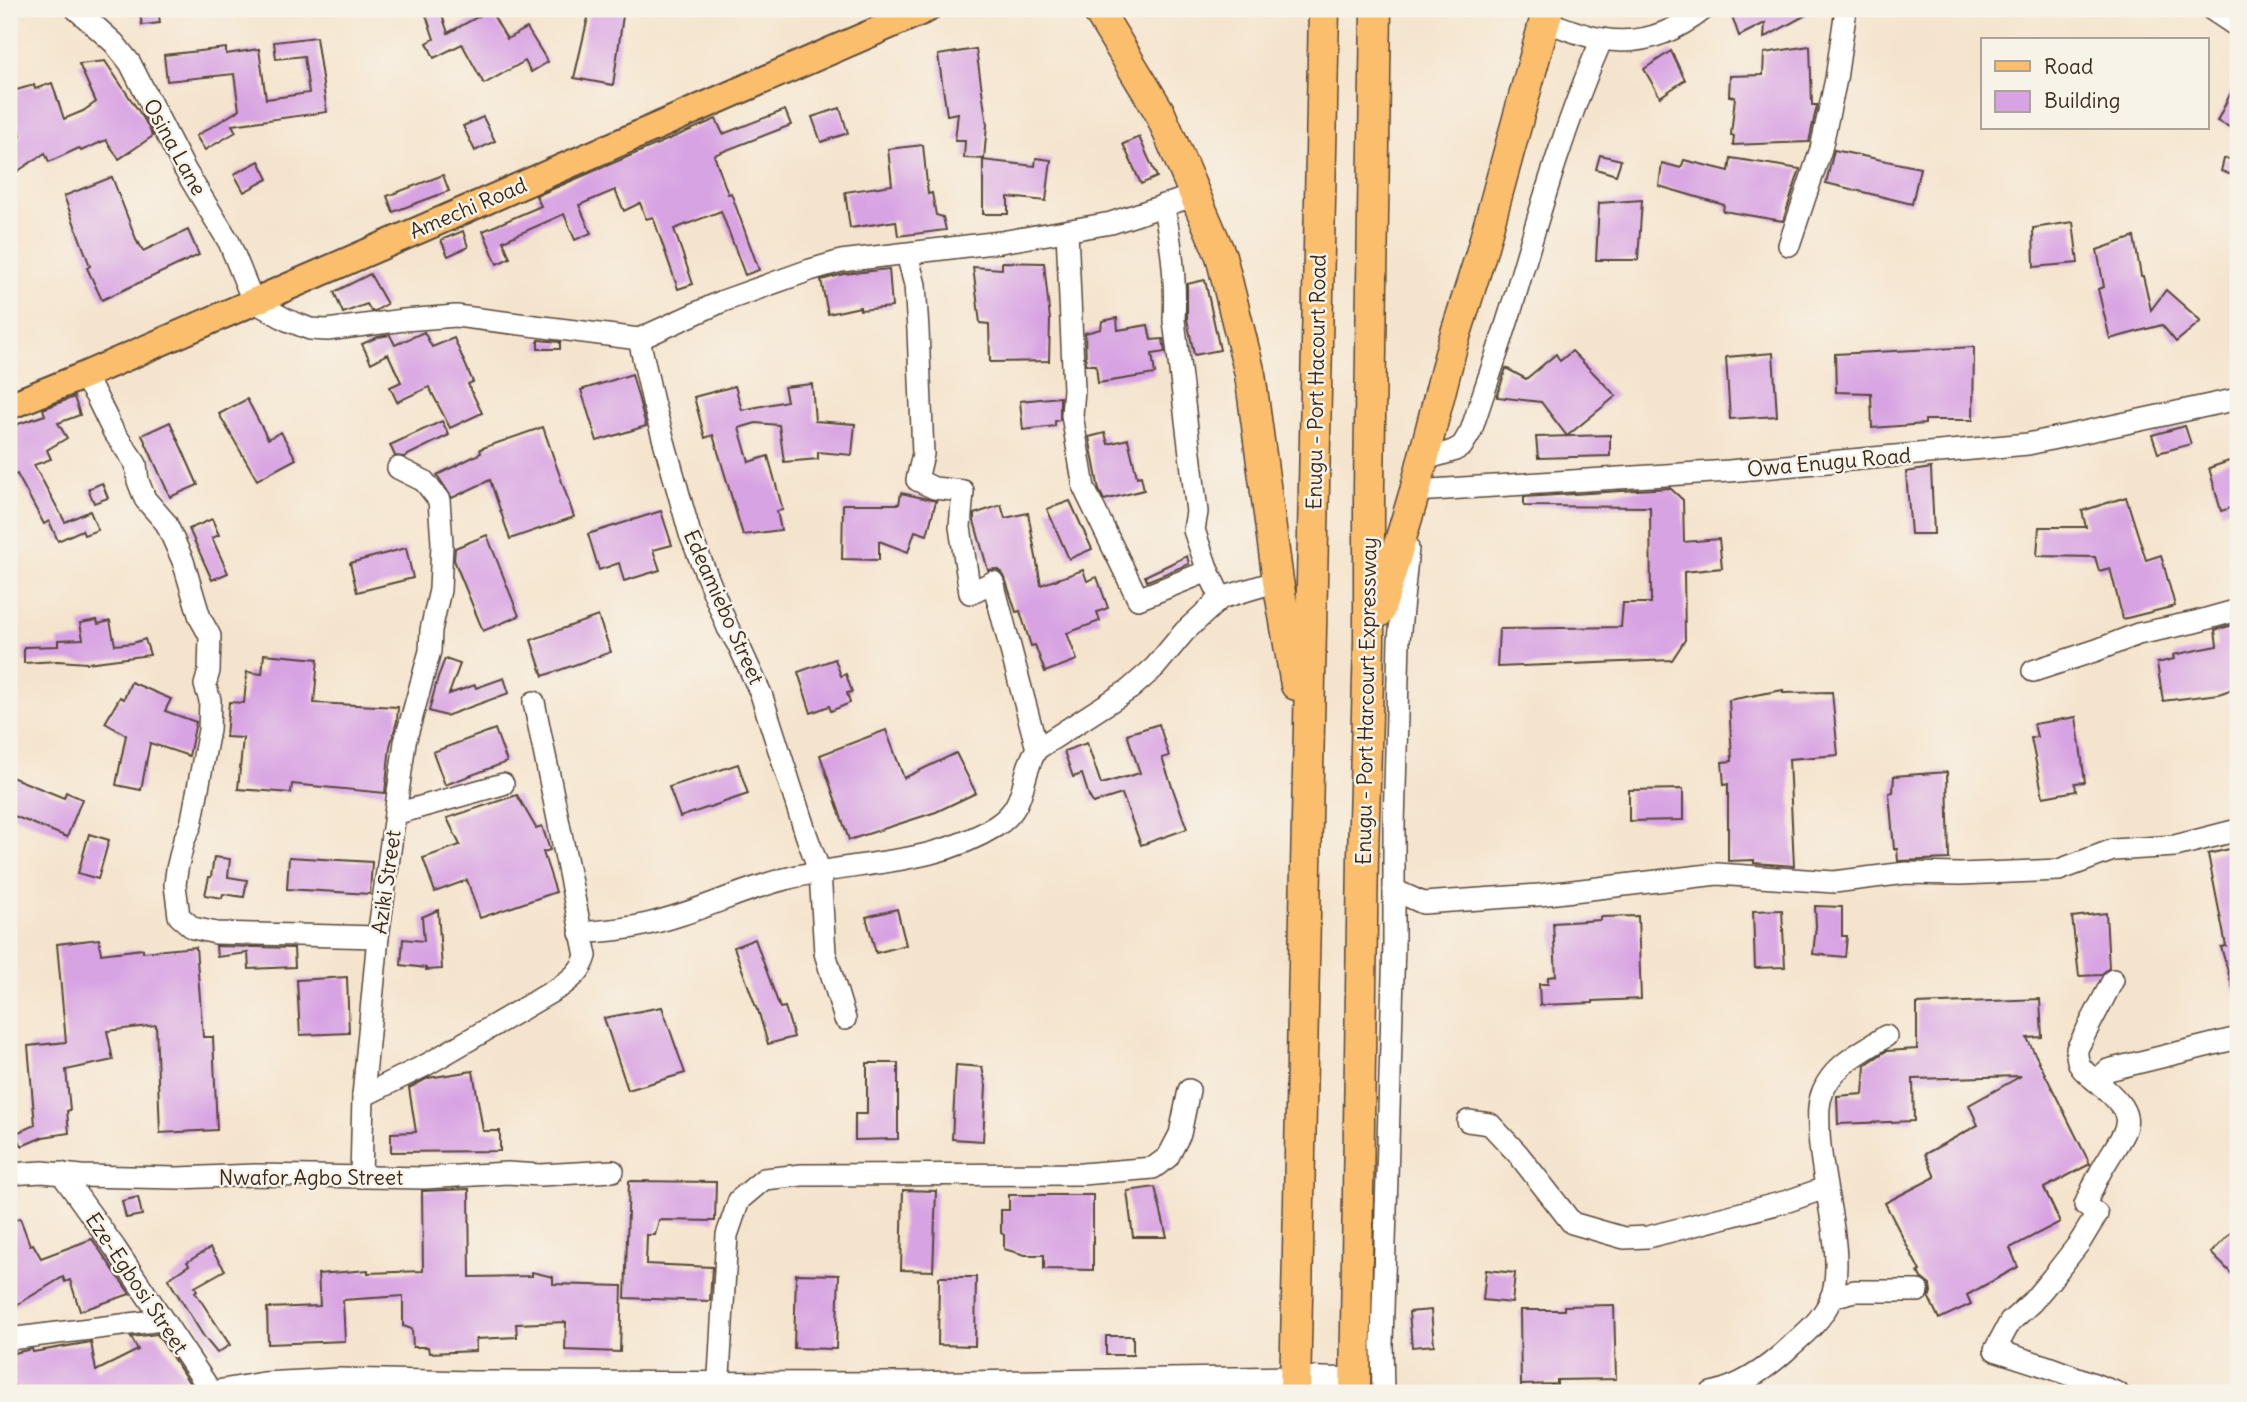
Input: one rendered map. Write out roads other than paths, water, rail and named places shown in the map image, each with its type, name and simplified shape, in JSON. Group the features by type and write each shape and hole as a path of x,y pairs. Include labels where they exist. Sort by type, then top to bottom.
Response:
{"highway":[{"path":"1097,9 1159,111 1221,256 1250,374 1278,581 1308,755 1294,1385"},
{"name":"Enugu - Port Hacourt Road","path":"1308,755 1324,9"},
{"name":"Enugu - Port Harcourt Expressway","path":"1354,1386 1361,1109 1363,856 1370,643 1369,487 1376,9"},
{"path":"1370,643 1415,491 1452,345 1480,257 1546,15"}],"main road":[{"name":"Amechi Road","path":"9,406 927,9"}],"street":[{"name":"Osina Lane","path":"76,9 114,43 130,63 185,170 229,242 253,301"},
{"path":"1546,15 1602,39 1650,38 1685,23 1704,9"},
{"path":"1789,245 1821,149 1836,79 1846,9"},
{"path":"2211,9 2238,27"},
{"path":"1422,460 1462,446 1471,431 1571,115 1602,39"},
{"path":"253,301 310,329 327,330 456,316 639,339 723,301 842,261 907,254 1111,223 1196,195"},
{"path":"1163,205 1169,230 1175,295 1174,320 1197,512 1194,530 1208,571 1221,598"},
{"path":"1067,231 1074,389 1072,415 1084,488 1138,599 1208,571"},
{"path":"907,254 915,285 918,330 923,454 917,480 934,488 962,491 960,527 970,593 993,582 1037,749"},
{"name":"Edeamiebo Street","path":"639,339 690,534 727,628 739,646 761,694 820,872 825,953 845,1019"},
{"path":"83,376 113,431 136,464 138,481 145,499 166,523 183,561 200,618 210,636 205,685 211,700 209,730 191,825 184,840 174,885 179,916 193,928 216,933 378,937"},
{"name":"Owa Enugu Road","path":"1415,491 1729,471 2028,444 2238,399"},
{"name":"Aziki Street","path":"360,1177 363,1096 378,937 405,742 430,651 431,630 440,590 442,543 439,500 424,481 398,468"},
{"path":"1383,1393 1399,640 1415,491"},
{"path":"580,933 643,926 785,879 941,852 997,826 1010,815 1023,794 1030,759 1037,749 1130,689 1155,667 1185,631 1221,598 1278,581"},
{"path":"2033,671 2138,634 2238,610"},
{"path":"363,1096 426,1065 560,987 579,973 586,956 534,702"},
{"path":"395,814 503,785"},
{"path":"1394,890 1423,903 1539,895 1717,874 1834,882 1906,873 2059,870 2113,850 2175,846 2238,830"},
{"path":"2113,979 2077,1049 2076,1058 2080,1068 2102,1075 2238,1038"},
{"path":"1720,1393 1740,1383 1784,1352 1818,1321 1831,1297 1837,1261 1819,1151 1818,1107 1823,1091 1839,1068 1886,1036"},
{"path":"2102,1075 2123,1106 2127,1124 2085,1205 2097,1214 2080,1242 2052,1278 2032,1302 2010,1322 1995,1350 2118,1393"},
{"path":"718,1388 727,1235 739,1200 764,1179 802,1175 1082,1174 1153,1168 1168,1157 1180,1134 1189,1090"},
{"path":"1468,1121 1490,1124 1518,1154 1572,1223 1624,1238 1661,1234 1788,1201 1825,1188"},
{"name":"Nwafor Agbo Street","path":"9,1174 43,1172 80,1176 178,1178 255,1175 425,1178 507,1172 540,1175 613,1171"},
{"name":"Eze-Egbosi Street","path":"61,1173 116,1248 211,1393"},
{"path":"1831,1297 1855,1291 1918,1291"},
{"path":"9,1339 162,1320"},
{"path":"211,1393 262,1383 339,1379 426,1387 718,1388 902,1383 1354,1386"}]}
